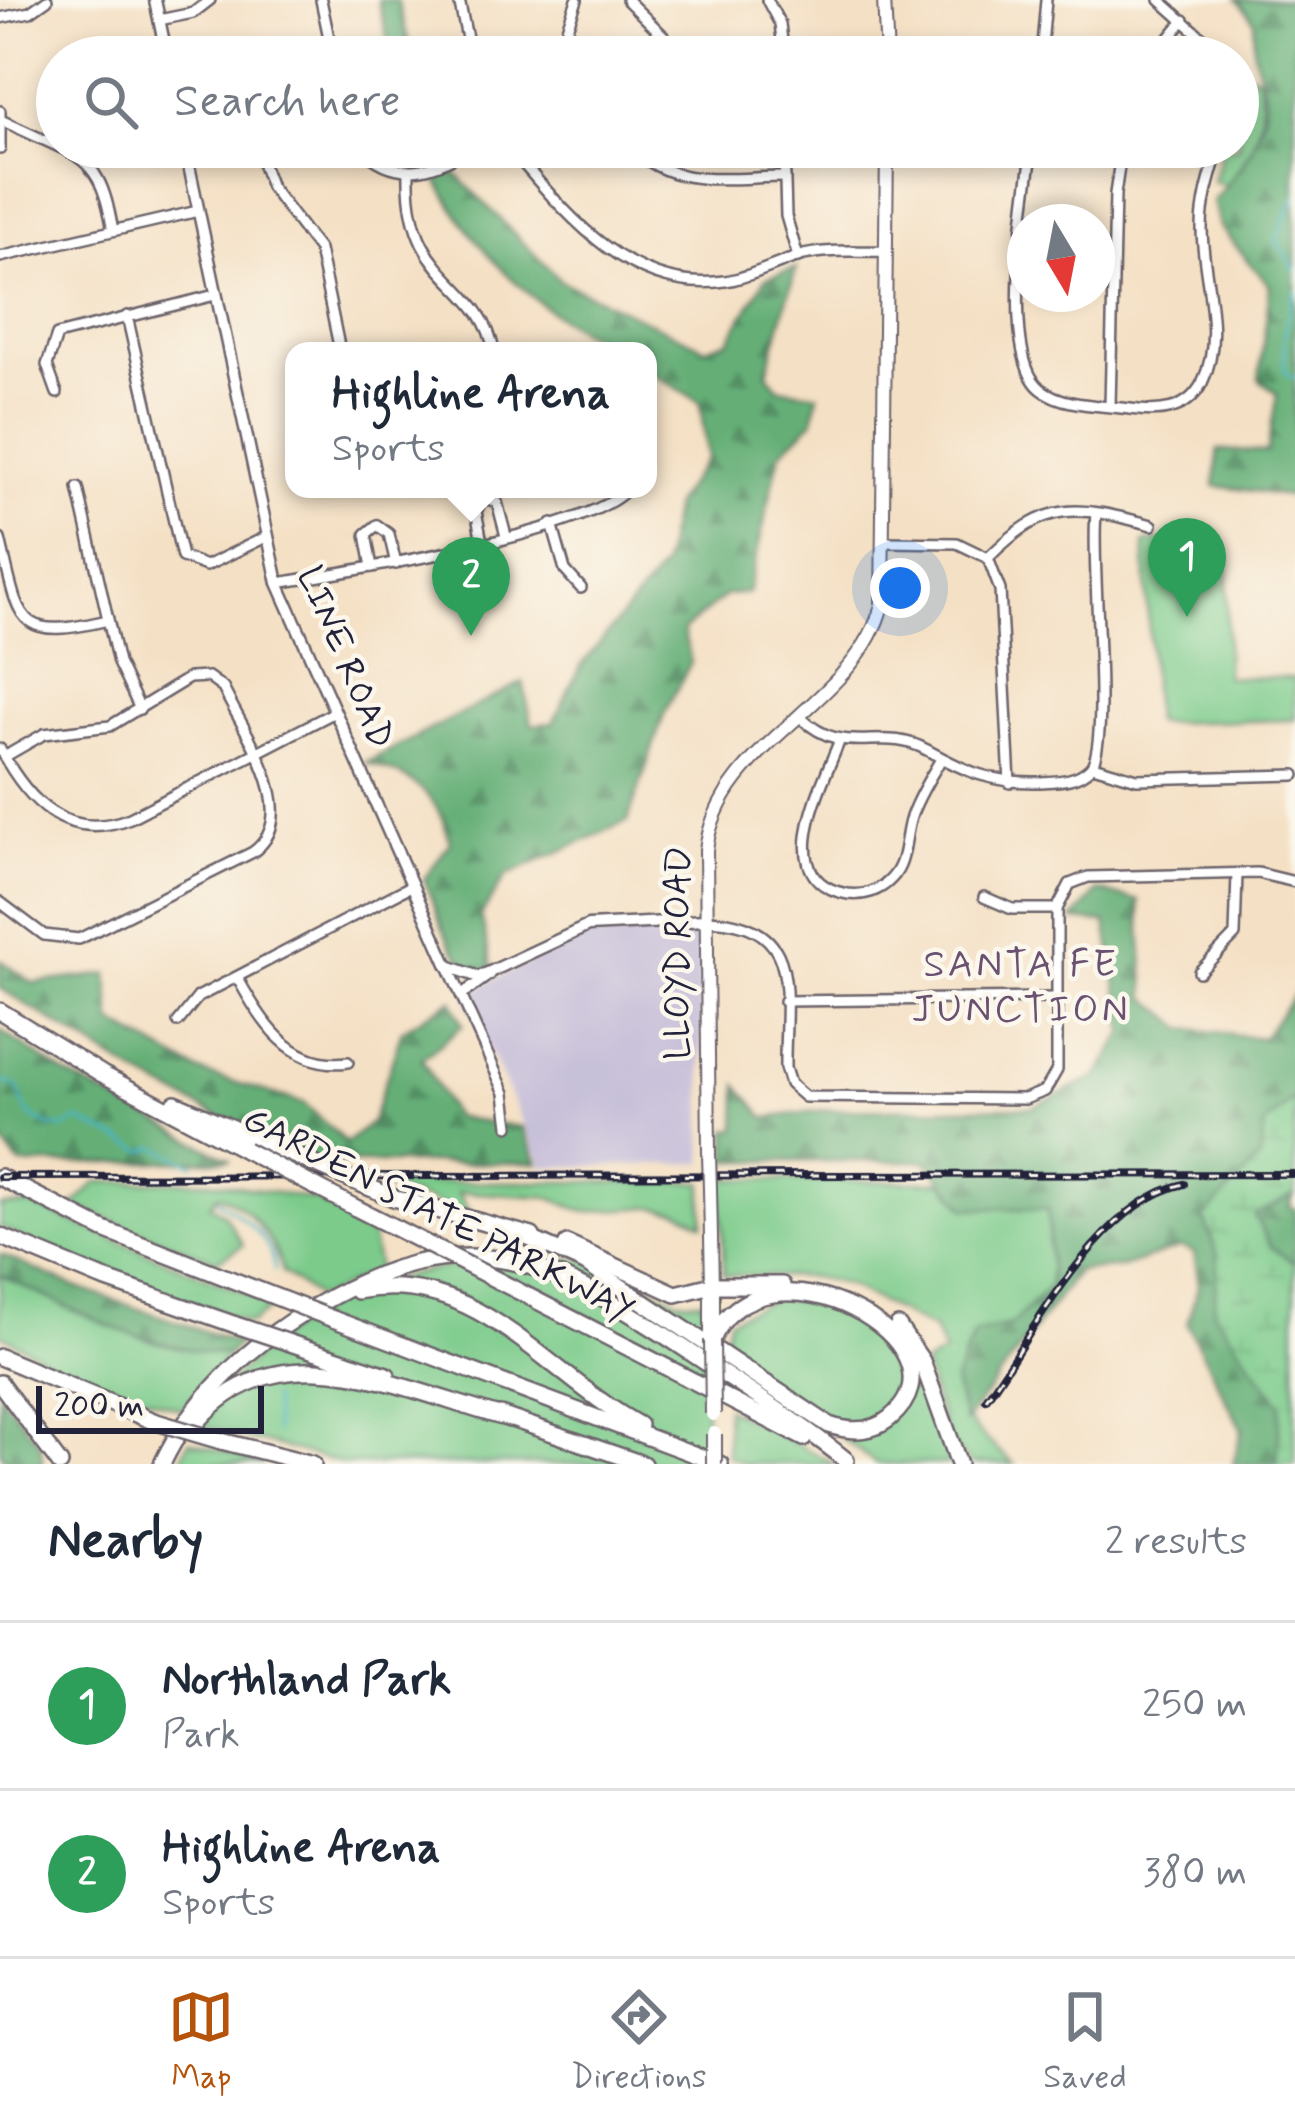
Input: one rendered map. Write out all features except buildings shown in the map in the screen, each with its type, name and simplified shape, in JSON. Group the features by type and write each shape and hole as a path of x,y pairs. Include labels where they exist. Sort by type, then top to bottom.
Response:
{"highway":[{"name":"GARDEN STATE PARKWAY","path":"0,1011 102,1074 245,1150 850,1462"},
{"path":"102,1074 394,1198 587,1251 669,1292 712,1285 816,1288 882,1312 918,1353 958,1464"},
{"path":"0,1177 104,1231 717,1464"},
{"path":"522,1234 585,1263 829,1425 859,1430 877,1426 898,1409 909,1387 909,1362 894,1335 863,1312 819,1298 780,1294 745,1300 728,1312 712,1340"},
{"path":"0,1236 74,1268 643,1464"},
{"path":"162,1464 187,1421 230,1370 283,1327 374,1276 435,1260 493,1257 546,1268 608,1296 850,1462"},
{"path":"330,1298 400,1287 470,1304 602,1403 678,1448"},
{"path":"0,1357 153,1420 313,1464"},
{"path":"171,1464 218,1401 250,1381 286,1370 343,1373 510,1418"},
{"path":"0,1383 60,1464"}],"main road":[{"path":"884,0 886,36"},
{"name":"LLOYD ROAD","path":"717,1464 706,850 716,809 737,779 855,662 872,637 883,604 887,168"}],"street":[{"path":"0,18 30,12 47,0"},
{"path":"155,0 162,36"},
{"path":"159,20 193,14 210,0"},
{"path":"321,0 329,36"},
{"path":"459,0 467,36"},
{"path":"567,36 577,0"},
{"path":"627,0 664,36"},
{"path":"766,0 782,36"},
{"path":"1043,36 1046,0"},
{"path":"1160,0 1201,36"},
{"path":"1171,36 1184,20"},
{"path":"0,149 2,116 36,135"},
{"path":"92,168 98,174 113,230"},
{"name":"LINE ROAD","path":"189,168 278,584 331,713 505,1094 509,1126"},
{"path":"264,168 271,188 319,250 338,342"},
{"path":"394,168 409,172 435,168"},
{"path":"527,168 583,232 616,255 706,283 738,279 797,257 886,251"},
{"path":"657,168 682,176 784,177"},
{"path":"784,168 786,216 797,257"},
{"path":"1030,168 1021,238 1024,364 1035,384 1052,396 1110,406 1173,409 1195,393 1204,377 1213,312 1203,210 1214,168"},
{"path":"1110,406 1118,168"},
{"path":"409,172 408,210 417,241 484,325 491,342"},
{"path":"0,257 198,211"},
{"path":"57,393 48,371 52,339 62,331 215,295"},
{"path":"128,316 182,557 206,566 266,537"},
{"path":"78,488 123,678 140,709"},
{"path":"278,584 396,563 506,536 606,507 616,498"},
{"path":"482,542 476,507 483,499 497,502 506,536"},
{"path":"988,558 1042,514 1096,515 1152,525"},
{"path":"1093,766 1101,736 1092,562 1096,515"},
{"path":"552,524 565,571 581,588"},
{"path":"372,568 365,539 377,525 386,530 396,563"},
{"path":"0,539 15,603 29,622 59,631 109,620"},
{"path":"885,542 957,543 988,558 1000,590 1010,783"},
{"path":"0,902 44,935 79,939 253,852 269,836 276,813 254,754 223,688 208,676 189,678 101,729 38,736 2,753 38,806 65,821 94,826 130,818 254,754 331,713"},
{"path":"800,717 839,742 902,741 976,777 1010,783 1062,781 1093,766 1137,779 1295,775"},
{"path":"839,742 810,805 808,849 821,879 850,894 878,890 896,873 915,806 941,759"},
{"path":"1199,972 1235,935 1238,874"},
{"path":"461,994 588,926 706,920 746,923 770,938 782,958 786,1076 805,1097 1025,1099 1045,1090 1055,1078 1057,909 1064,891 1082,878 1238,874 1295,882"},
{"path":"178,1022 191,1002 411,886"},
{"path":"984,897 1004,908 1057,909"},
{"path":"448,966 464,974 489,975"},
{"path":"237,977 261,1020 281,1042 321,1063 348,1062"},
{"path":"784,1001 1057,998"}],"shaded area":[{"path":"699,931 704,1163 543,1167 466,999 485,984 588,935"}],"green space":[{"path":"378,0 397,0 407,36 387,36"},
{"path":"1237,0 1295,0 1295,497 1215,486 1218,450 1267,452 1277,394 1259,379 1270,286 1219,226 1213,201 1238,168 1259,168 1264,112 1255,22"},
{"path":"429,168 450,168 561,281 706,348 729,340 766,278 796,268 767,372 778,388 818,394 813,421 780,453 748,593 726,595 683,630 691,662 664,714 628,821 506,876 481,915 492,968 478,969 456,953 424,879 450,843 439,811 410,780 365,763 523,682 532,725 553,723 580,667 663,566 674,505 707,457 700,402 657,376 657,342 606,342 569,324 496,263"},
{"path":"1217,168 1239,168 1226,185 1213,182"},
{"path":"1160,540 1228,559 1226,677 1295,678 1295,720 1154,723 1144,543"},
{"path":"1098,891 1139,901 1146,997 1184,1028 1262,1038 1295,994 1295,1098 1265,1124 1260,1158 1204,1219 1218,1255 1214,1312 1281,1405 1277,1464 1233,1464 1242,1430 1187,1323 1199,1284 1194,1253 1181,1247 1122,1267 1078,1271 965,1422 954,1382 974,1334 1011,1325 1050,1286 1048,1209 966,1208 926,1161 728,1161 728,1130 737,1129 738,1085 765,1118 825,1110 1033,1107 1097,1077 1125,1032 1106,923 1073,920"},
{"path":"0,960 33,983 108,974 112,1022 200,1072 304,1103 346,1143 372,1122 402,1030 452,1000 463,1025 422,1059 454,1117 522,1127 538,1163 320,1163 285,1151 136,1074 0,988"},
{"path":"0,1030 65,1074 231,1160 20,1165 0,1139"},
{"path":"1295,1098 1295,1194 1254,1216 1271,1247 1295,1263 1295,1464 1277,1464 1281,1405 1214,1312 1218,1255 1204,1218 1260,1158 1265,1124"},
{"path":"720,1179 943,1182 966,1208 1048,1209 1050,1286 1011,1325 974,1335 959,1379 958,1395 968,1420 1014,1464 972,1464 950,1444 924,1365 944,1353 934,1330 844,1284 812,1277 724,1275"},
{"path":"210,1181 315,1200 370,1228 378,1269 318,1299 282,1272 267,1237 250,1216 218,1195 210,1204 224,1214 243,1245 217,1261 73,1206 97,1182"},
{"path":"368,1182 703,1182 703,1224 678,1211 651,1207 585,1212 547,1197 458,1192 471,1214"},
{"path":"1294,1195 1289,1206 1295,1209 1295,1263 1271,1247 1254,1215"},
{"path":"31,1205 274,1305 250,1324 71,1262 0,1227 0,1206"},
{"path":"0,1254 78,1288 239,1343 228,1355 196,1351 110,1326 0,1274"},
{"path":"557,1257 598,1262 678,1300 703,1301 706,1464 344,1464 198,1425 213,1398 250,1362 320,1310 356,1293 431,1270"},
{"path":"0,1275 138,1336 228,1355 183,1410 57,1365 0,1334"},
{"path":"776,1298 837,1307 887,1335 926,1387 952,1464 876,1464 723,1347 729,1319"},
{"path":"0,1393 41,1446 43,1464 8,1464 0,1451"},
{"path":"726,1408 836,1464 745,1464 727,1456"},
{"path":"189,1441 264,1464 179,1464"}],"waterway":[{"path":"1295,197 1276,240 1295,270"},
{"path":"1295,291 1284,350 1285,372 1295,378"},
{"path":"0,1081 17,1086 27,1111 39,1121 65,1128 78,1120 144,1151 156,1147 194,1165"},
{"path":"218,1200 263,1239 275,1271"},
{"path":"272,1399 275,1432"}],"railway":[{"path":"0,1177 1295,1174"},
{"path":"986,1399 1096,1243 1123,1216 1153,1196 1184,1184"}],"place":[{"name":"Northland Park","path":"1187,617"},
{"name":"Highline Arena","path":"471,636"}],"district":[{"name":"SANTA FE JUNCTION","path":"1021,988"}]}
